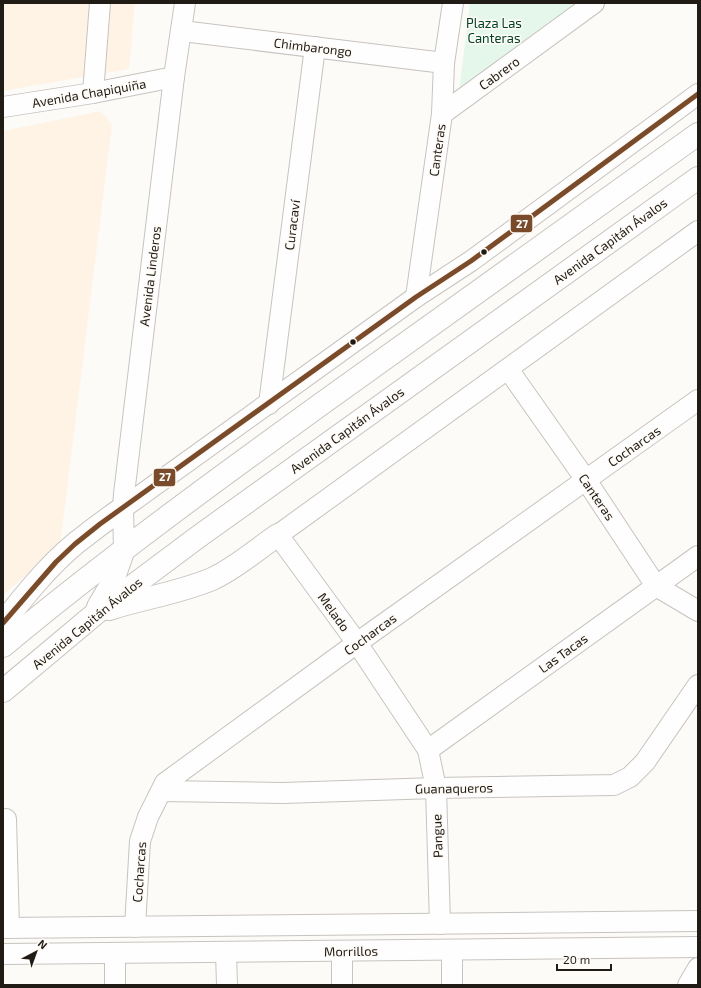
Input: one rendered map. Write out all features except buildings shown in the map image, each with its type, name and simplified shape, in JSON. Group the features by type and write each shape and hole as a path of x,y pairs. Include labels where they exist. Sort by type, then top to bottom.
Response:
{"highway":[{"path":"3,646 124,549 178,508 480,289 698,134"},
{"name":"Avenida Capitán Ávalos","path":"3,691 95,614 198,537 698,178"},
{"path":"3,623 56,562 75,544 123,508"},
{"path":"95,614 127,603 186,588 213,579 278,534"},
{"path":"95,614 112,583 124,549"}],"street":[{"path":"93,93 100,3"},
{"name":"Avenida Linderos","path":"124,549 123,508 174,77 185,3"},
{"name":"Canteras","path":"416,298 442,114 444,63 453,3"},
{"name":"Cabrero","path":"442,114 594,3"},
{"name":"Chimbarongo","path":"182,31 444,63"},
{"name":"Curacaví","path":"269,404 314,47"},
{"name":"Avenida Chapiquiña","path":"3,107 93,93 174,77"},
{"path":"123,508 416,298 471,261 698,94"},
{"path":"278,534 698,231"},
{"name":"Canteras","path":"508,369 586,480 656,586 698,610"},
{"name":"Cocharcas","path":"135,927 140,841 148,818 165,783 357,643 698,400"},
{"name":"Melado","path":"278,534 357,643 428,750"},
{"name":"Las Tacas","path":"428,750 698,556"},
{"name":"Guanaqueros","path":"162,790 283,793 436,788 614,785 630,777 645,762 698,685"},
{"name":"Pangue","path":"428,750 436,788 440,924"},
{"path":"6,819 6,928"},
{"name":"Morrillos","path":"6,928 698,921"},
{"name":"Morrillos","path":"3,954 698,947"},
{"path":"452,950 452,985"},
{"path":"342,951 342,985"},
{"path":"226,952 227,985"},
{"path":"115,953 115,985"},
{"path":"688,985 698,968"}],"shaded area":[{"path":"3,3 135,3 129,69 3,91"},
{"path":"101,111 112,125 60,546 3,595 3,131"}],"green space":[{"name":"Plaza Las Canteras","path":"470,3 580,3 459,92"}],"transit line":[{"name":"27","path":"3,623 56,562 75,544 100,524 416,297 471,261 698,94"}]}
